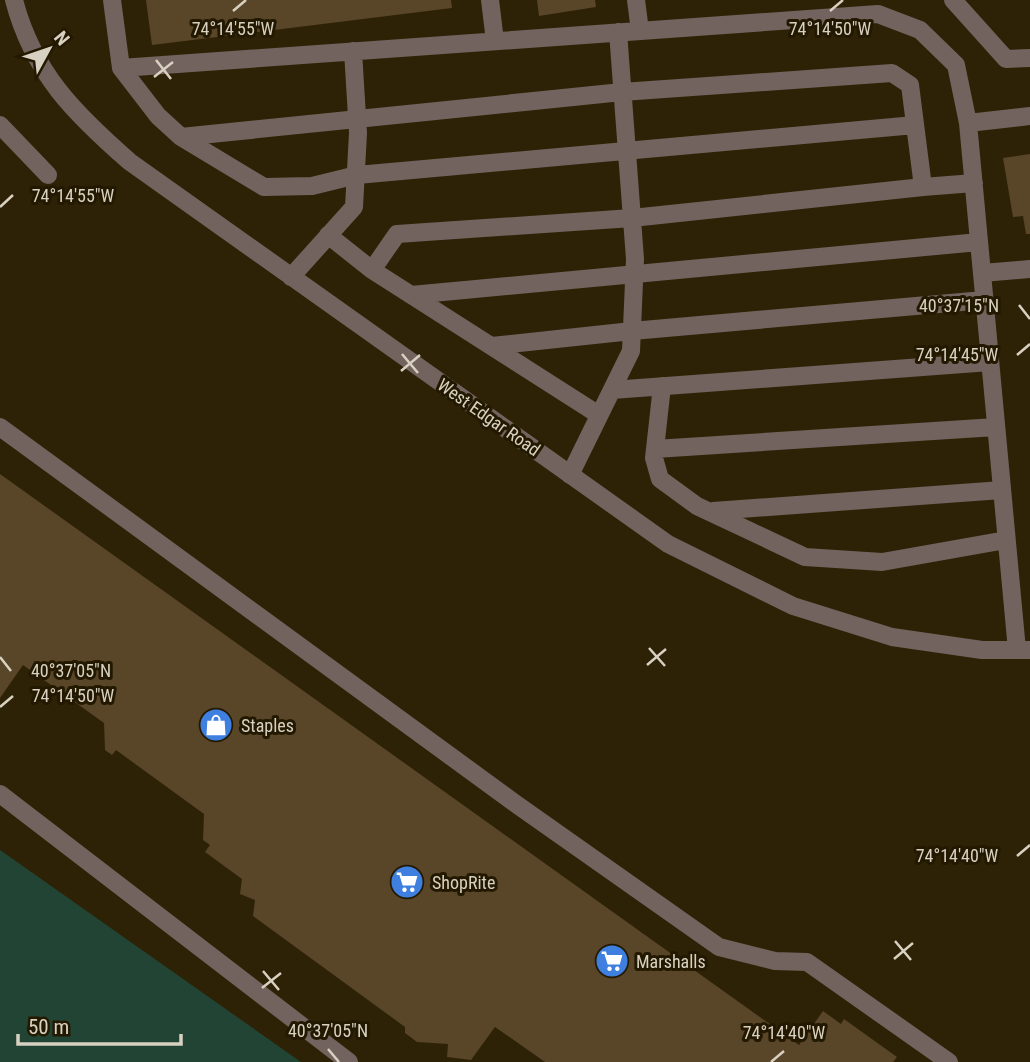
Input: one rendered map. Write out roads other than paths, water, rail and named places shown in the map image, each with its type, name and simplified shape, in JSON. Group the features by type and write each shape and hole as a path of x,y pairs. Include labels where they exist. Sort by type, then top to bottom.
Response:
{"lane":[{"name":"West Edgar Road","path":"14,0 27,41 51,85 87,125 130,162 668,544 793,606 892,637 982,650 1023,650"},
{"path":"111,0 121,68 158,116 181,137 264,187 312,186 357,176 915,125"},
{"path":"490,0 495,41"},
{"path":"636,0 640,31"},
{"path":"953,0 1006,59 1030,58"},
{"path":"121,68 640,31 829,8 878,7 920,30 956,65 968,123 1006,540 1023,650"},
{"path":"570,475 631,351 634,275 632,218 618,32"},
{"path":"291,277 354,207 357,117 353,51"},
{"path":"181,137 622,92 892,73 910,85 923,187"},
{"path":"968,123 1030,116"},
{"path":"0,125 48,176"},
{"path":"372,270 397,234 632,218 974,183"},
{"path":"328,235 372,270 599,415"},
{"path":"411,295 979,242"},
{"path":"982,273 1030,269"},
{"path":"492,346 985,300"},
{"path":"612,390 990,362"},
{"path":"662,386 654,458 660,479 710,512 805,556 882,562 1006,540"},
{"path":"0,426 516,804 719,947 775,961 807,961 949,1062"},
{"path":"655,449 996,427"},
{"path":"710,512 1002,490"},
{"path":"0,794 349,1062"}],"place":[{"name":"Staples","path":"216,725"},
{"name":"ShopRite","path":"407,882"},
{"name":"Marshalls","path":"612,961"}]}
